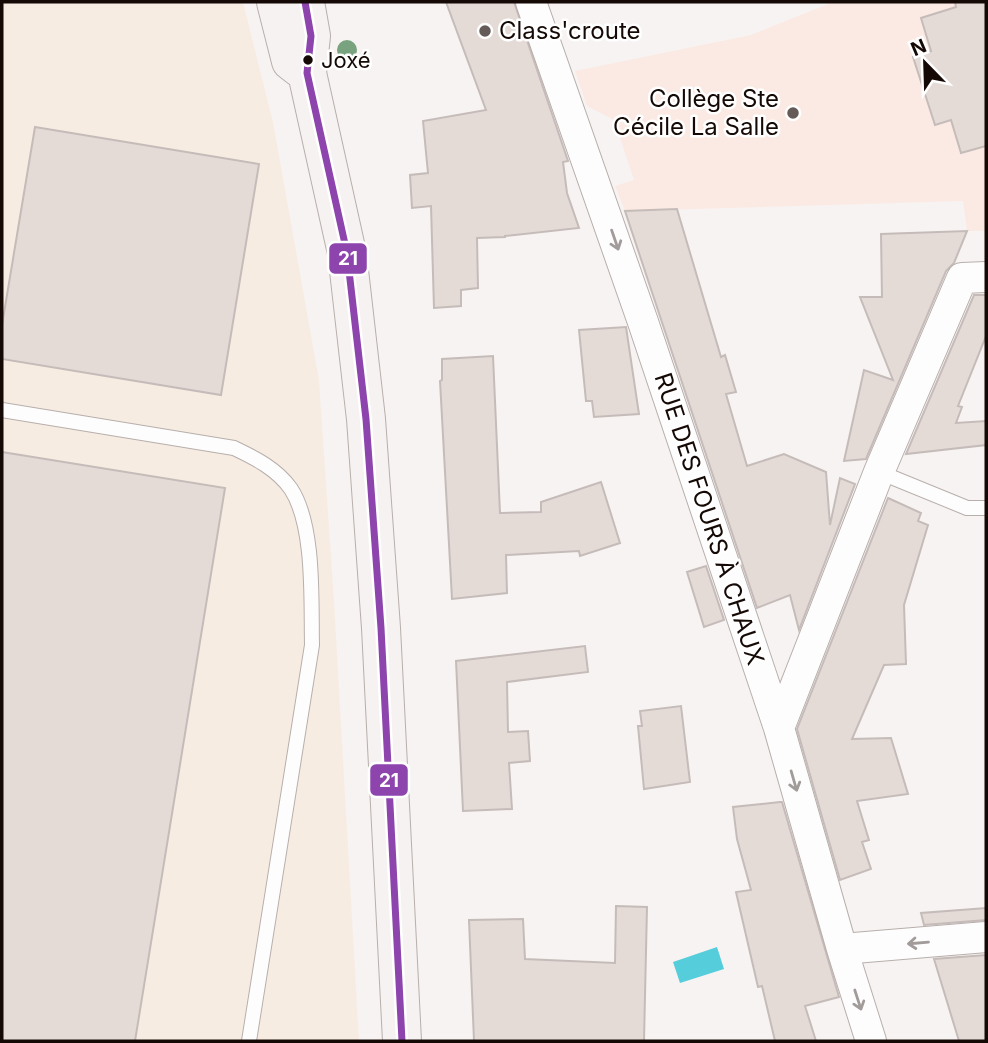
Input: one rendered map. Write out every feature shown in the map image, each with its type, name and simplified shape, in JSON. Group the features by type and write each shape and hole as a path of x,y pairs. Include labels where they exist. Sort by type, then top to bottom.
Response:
{"main road":[{"path":"276,2 290,61 307,74"},
{"path":"305,2 311,36 307,74 347,253 365,406 376,534 402,1041"}],"street":[{"name":"RUE DES FOURS À CHAUX","path":"531,2 779,728 871,1041"},
{"path":"779,728 879,472 962,278 986,276"},
{"path":"842,949 986,937"}],"lane":[{"path":"2,410 234,448 266,463 290,488 304,516 311,585 312,645 249,1041"},
{"path":"879,472 967,508 986,508"}],"shaded area":[{"path":"2,2 243,2 273,122 319,380 359,1041 2,1041"},
{"name":"Collège Ste Cécile La Salle","path":"833,2 986,2 986,231 967,231 963,201 625,211 615,186 634,180 614,120 587,106 575,71 751,35"}],"water":[{"path":"717,947 724,969 680,983 673,962"}],"building":[{"path":"446,2 514,2 568,161 563,162 567,193 579,228 477,238 478,288 461,290 461,306 434,308 431,206 412,208 410,175 428,173 423,121 486,110"},
{"path":"955,2 986,2 986,146 961,153 951,120 935,125 913,57 931,51 921,18 956,7"},
{"path":"35,127 259,164 221,395 2,359 2,325"},
{"path":"677,209 721,357 725,355 736,392 726,394 747,466 784,454 826,472 830,525 840,478 855,484 799,630 790,595 757,608 625,211"},
{"path":"967,231 954,263 946,271 866,459 844,461 864,370 893,380 860,297 882,297 881,234"},
{"path":"974,295 986,295 986,336 958,406 962,407 956,423 986,421 986,445 906,454"},
{"path":"626,327 639,414 594,417 592,401 586,401 579,330"},
{"path":"493,356 500,513 541,512 541,502 601,482 620,543 580,556 579,551 506,555 507,593 452,599 440,381 442,359"},
{"path":"2,452 225,488 135,1041 2,1041"},
{"path":"888,498 921,513 918,521 928,525 904,605 906,664 884,665 852,739 891,738 908,794 857,801 869,840 862,842 871,869 840,880 797,729"},
{"path":"706,566 724,620 704,627 687,572"},
{"path":"585,646 588,672 507,682 508,732 528,731 530,761 509,763 512,809 463,811 456,661"},
{"path":"681,706 690,782 644,789 638,726 642,726 640,711"},
{"path":"782,802 839,997 805,1006 816,1041 775,1041 762,986 758,987 736,892 751,890 737,839 733,807"},
{"path":"616,906 647,907 644,1041 474,1041 469,920 523,919 525,959 615,963"},
{"path":"986,908 986,920 924,925 921,913"},
{"path":"986,955 986,1041 959,1041 934,959"}],"transit line":[{"name":"21","path":"305,2 311,36 307,73 347,253 366,419 381,628 402,1041"}],"place":[{"name":"Class'croute","path":"485,31"},
{"name":"Joxé","path":"308,60"},
{"name":"Collège Ste Cécile La Salle","path":"793,113"}]}
